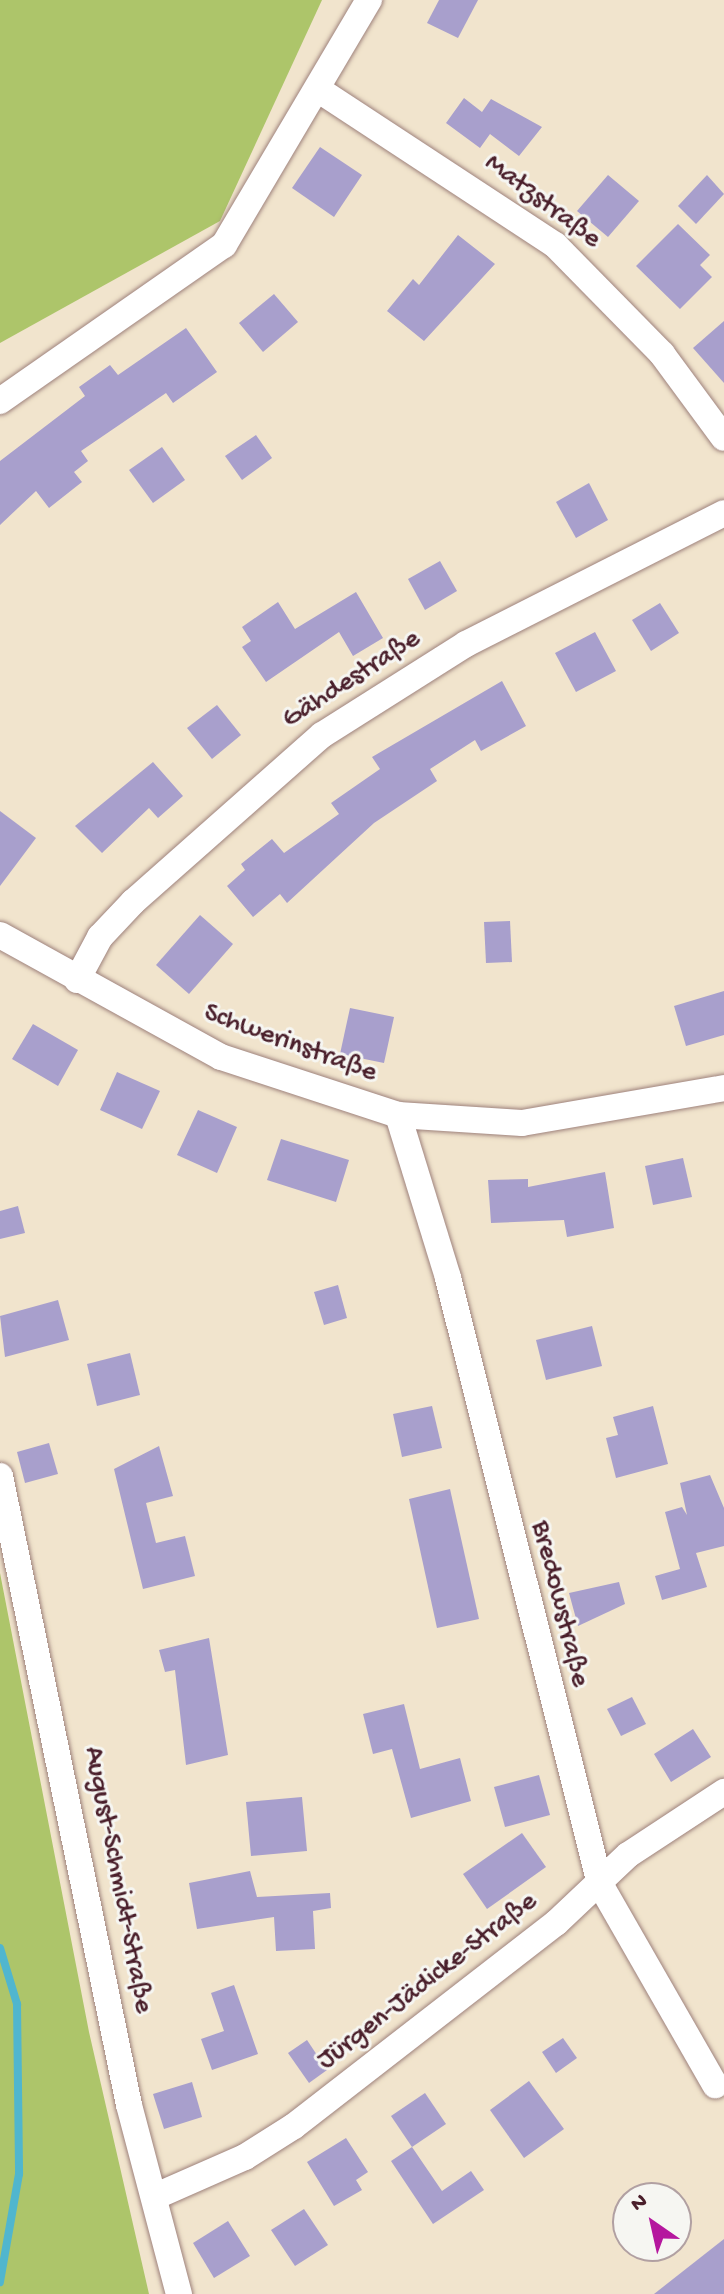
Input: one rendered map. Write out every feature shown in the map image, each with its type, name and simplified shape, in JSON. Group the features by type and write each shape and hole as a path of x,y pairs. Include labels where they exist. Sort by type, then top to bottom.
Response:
{"street":[{"path":"0,401 224,245 319,90 369,0"},
{"name":"Matzstraße","path":"319,90 555,245 662,354 724,438"},
{"name":"Gähdestraße","path":"77,980 100,937 154,881 322,735 466,644 724,513"},
{"name":"Schwerinstraße","path":"0,935 221,1057 398,1115 522,1123 724,1088"},
{"name":"Bredowstraße","path":"398,1115 448,1278 600,1884 715,2085"},
{"name":"August-Schmidt-Straße","path":"0,1476 129,2105 179,2294"},
{"name":"Jürgen-Jädicke-Straße","path":"154,2197 245,2157 294,2126 600,1884 628,1855 724,1792"}],"green space":[{"path":"0,0 322,0 220,221 0,343"},
{"path":"0,1573 89,2032 149,2294 0,2294"}],"building":[{"path":"439,0 478,0 458,38 427,23"},
{"path":"464,98 482,112 491,99 542,127 519,156 490,134 480,148 446,123"},
{"path":"320,147 362,175 334,217 292,188"},
{"path":"608,175 639,201 608,237 577,211"},
{"path":"707,175 724,194 696,224 678,206"},
{"path":"678,224 710,255 700,265 712,277 680,309 636,266"},
{"path":"458,235 495,264 424,341 387,311 413,279 419,285"},
{"path":"274,294 298,322 263,352 239,323"},
{"path":"724,321 724,383 693,348"},
{"path":"186,328 217,372 173,403 166,393 81,451 88,461 74,472 82,482 49,508 36,491 0,525 0,461 85,396 79,387 110,365 118,375"},
{"path":"256,435 272,458 242,480 225,456"},
{"path":"162,447 185,480 153,503 129,470"},
{"path":"589,483 608,520 576,538 556,502"},
{"path":"440,561 457,591 425,610 408,579"},
{"path":"356,592 383,638 353,656 339,632 266,682 242,647 251,641 242,627 278,602 295,629"},
{"path":"660,603 679,633 651,651 632,620"},
{"path":"595,632 616,671 576,692 555,653"},
{"path":"502,681 526,726 481,751 475,740 430,769 437,781 374,823 287,903 280,894 253,917 227,886 245,870 241,864 272,839 284,853 339,814 331,803 380,769 372,757"},
{"path":"217,705 241,735 212,759 187,728"},
{"path":"153,762 183,796 158,818 149,808 102,853 75,826"},
{"path":"0,811 36,838 0,886"},
{"path":"200,915 233,944 189,994 156,965"},
{"path":"510,921 512,962 486,963 484,922"},
{"path":"724,991 724,1035 686,1046 674,1006"},
{"path":"350,1008 394,1017 384,1063 340,1054"},
{"path":"33,1024 78,1050 58,1086 12,1059"},
{"path":"117,1072 160,1091 142,1129 100,1110"},
{"path":"198,1110 237,1127 217,1173 177,1155"},
{"path":"281,1139 349,1160 336,1202 267,1180"},
{"path":"683,1158 692,1197 653,1205 645,1166"},
{"path":"605,1172 614,1228 567,1237 564,1220 491,1223 488,1180 528,1179 528,1187"},
{"path":"18,1206 25,1233 0,1239 0,1211"},
{"path":"338,1285 347,1318 324,1325 314,1292"},
{"path":"58,1300 69,1340 5,1357 0,1316"},
{"path":"592,1326 602,1366 546,1380 536,1340"},
{"path":"130,1353 140,1395 97,1406 87,1364"},
{"path":"432,1406 442,1448 402,1457 393,1414"},
{"path":"653,1406 668,1464 616,1478 606,1438 618,1435 613,1417"},
{"path":"49,1443 58,1474 25,1483 17,1452"},
{"path":"159,1446 173,1496 146,1503 156,1543 185,1536 195,1576 143,1589 114,1469"},
{"path":"710,1475 724,1508 724,1546 696,1553 707,1587 662,1600 655,1576 680,1569 665,1512 682,1507 687,1515 680,1483"},
{"path":"450,1489 479,1619 437,1628 409,1499"},
{"path":"619,1582 625,1604 578,1626 569,1593"},
{"path":"209,1638 228,1755 186,1765 175,1670 165,1672 159,1650"},
{"path":"632,1697 646,1724 621,1736 607,1709"},
{"path":"404,1704 420,1769 460,1758 471,1801 411,1818 392,1749 373,1754 363,1714"},
{"path":"693,1729 711,1757 671,1782 654,1754"},
{"path":"539,1775 550,1815 505,1827 494,1787"},
{"path":"302,1797 307,1851 251,1856 246,1802"},
{"path":"522,1833 546,1867 487,1909 463,1874"},
{"path":"250,1871 257,1897 330,1893 331,1908 313,1911 315,1949 276,1951 274,1917 197,1929 189,1883"},
{"path":"234,1985 258,2054 212,2070 201,2039 224,2031 211,1993"},
{"path":"563,2038 577,2058 556,2073 542,2052"},
{"path":"307,2040 327,2070 309,2083 288,2053"},
{"path":"529,2081 564,2129 524,2158 490,2110"},
{"path":"192,2082 202,2117 164,2129 153,2094"},
{"path":"425,2093 446,2124 412,2147 391,2116"},
{"path":"346,2138 368,2172 356,2180 362,2190 334,2206 307,2162"},
{"path":"412,2147 442,2191 471,2171 484,2190 433,2224 391,2161"},
{"path":"304,2209 328,2245 295,2266 271,2230"},
{"path":"228,2221 250,2256 214,2278 193,2243"},
{"path":"724,2239 724,2294 654,2294"}],"waterway":[{"path":"0,1948 17,2004 19,2174 0,2282"}]}
